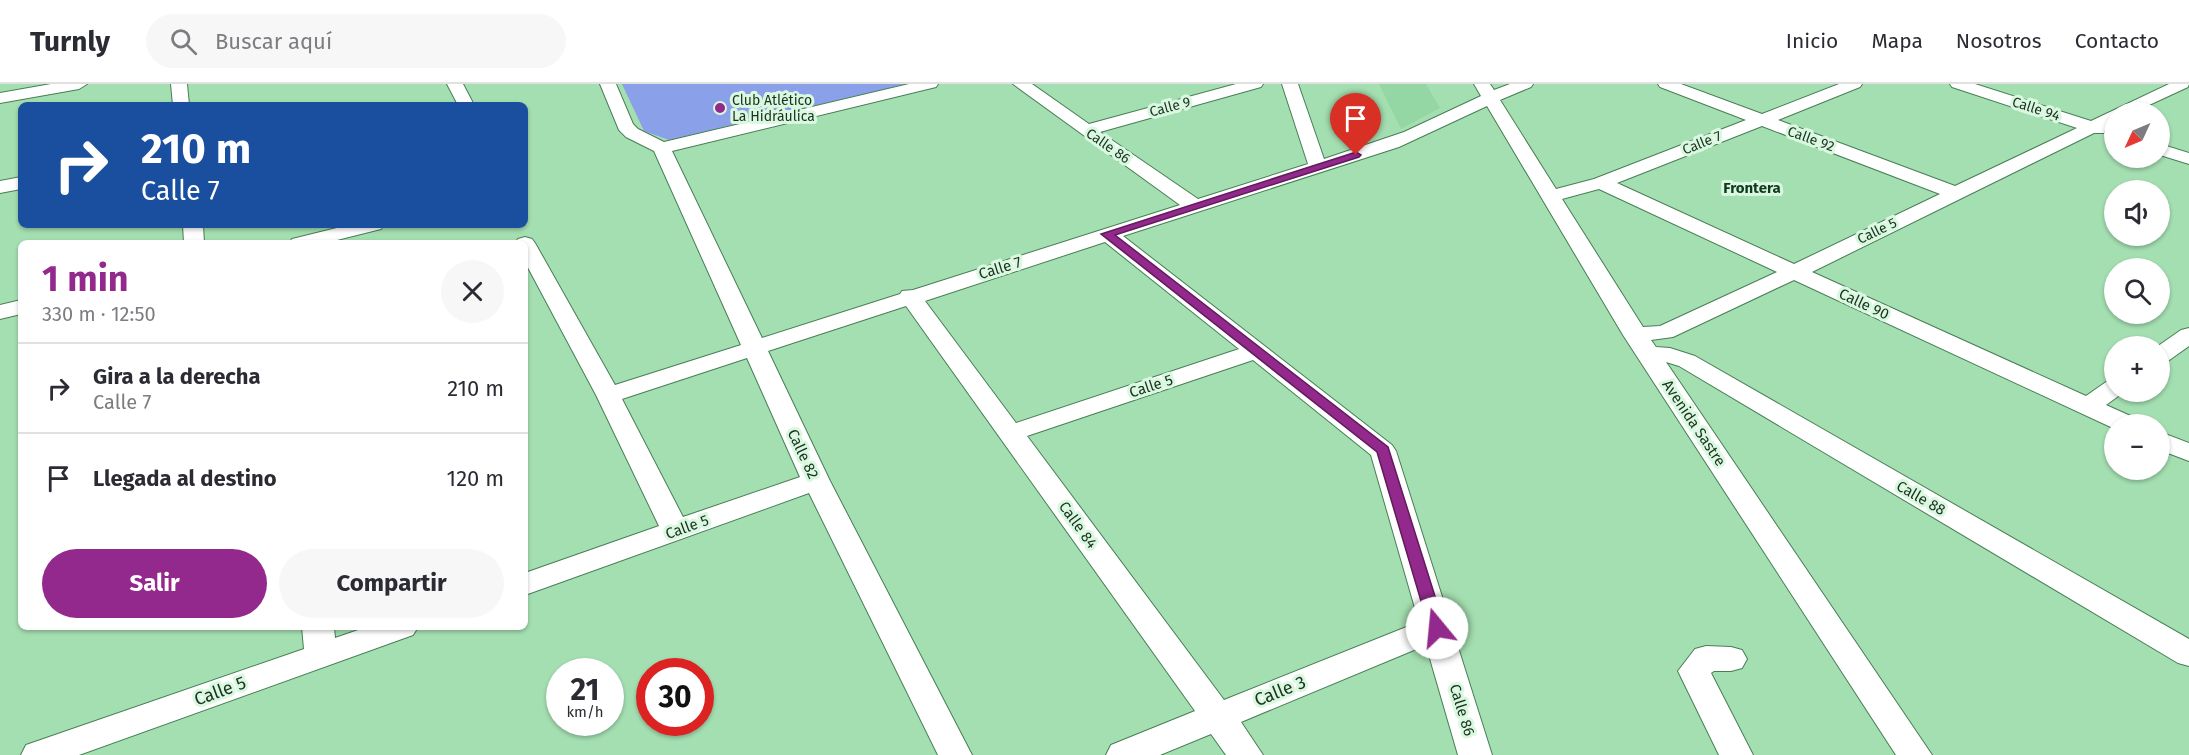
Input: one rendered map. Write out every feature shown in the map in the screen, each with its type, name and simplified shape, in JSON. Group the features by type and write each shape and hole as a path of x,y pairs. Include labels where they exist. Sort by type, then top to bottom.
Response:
{"street":[{"path":"0,98 79,84"},
{"path":"179,84 181,102"},
{"path":"455,84 464,102"},
{"path":"608,84 625,126 632,133 662,148 930,84"},
{"name":"Calle 86","path":"1021,84 1196,207"},
{"name":"Calle 9","path":"1086,130 1255,84"},
{"path":"1290,84 1318,168"},
{"path":"1486,90 1525,84"},
{"name":"Calle 92","path":"1666,84 1956,193"},
{"name":"Calle 7","path":"1549,196 1601,183 1854,84"},
{"name":"Calle 94","path":"1958,84 2104,131"},
{"path":"2143,102 2182,84"},
{"name":"Calle 7","path":"608,395 910,296 1393,143 1427,131 1486,90"},
{"name":"Avenida Sastre","path":"1486,90 1642,344 1915,755"},
{"name":"Calle 5","path":"1642,344 2104,121"},
{"name":"Calle 82","path":"662,148 752,347 816,481 955,755"},
{"path":"2170,152 2189,159"},
{"name":"Calle 90","path":"1601,183 2104,414"},
{"path":"0,187 18,184"},
{"path":"312,240 362,228"},
{"name":"Calle 86","path":"1107,234 1383,450 1475,755"},
{"path":"528,248 608,395 676,531"},
{"name":"Calle 84","path":"910,296 1246,755"},
{"path":"0,312 18,308"},
{"path":"2170,349 2189,335"},
{"name":"Calle 88","path":"1642,344 1687,361 2189,654"},
{"name":"Calle 5","path":"1011,433 1257,351"},
{"path":"2088,407 2104,395"},
{"path":"2170,444 2189,453"},
{"name":"Calle 5","path":"528,583 816,481"},
{"name":"Calle 3","path":"1123,755 1437,628"},
{"name":"Calle 5","path":"38,755 319,641 384,630"},
{"path":"1731,659 1706,658 1694,671 1736,755"}],"shaded area":[{"name":"Club Atlético La Hidráulica","path":"622,84 906,84 669,140 644,131"},
{"path":"1379,84 1426,84 1440,108 1401,129"}],"place":[{"name":"Club Atlético La Hidráulica","path":"720,108"}],"district":[{"name":"Frontera","path":"1752,188"}],"route":[{"path":"1356,155 1107,234 1383,450 1437,628"}]}
